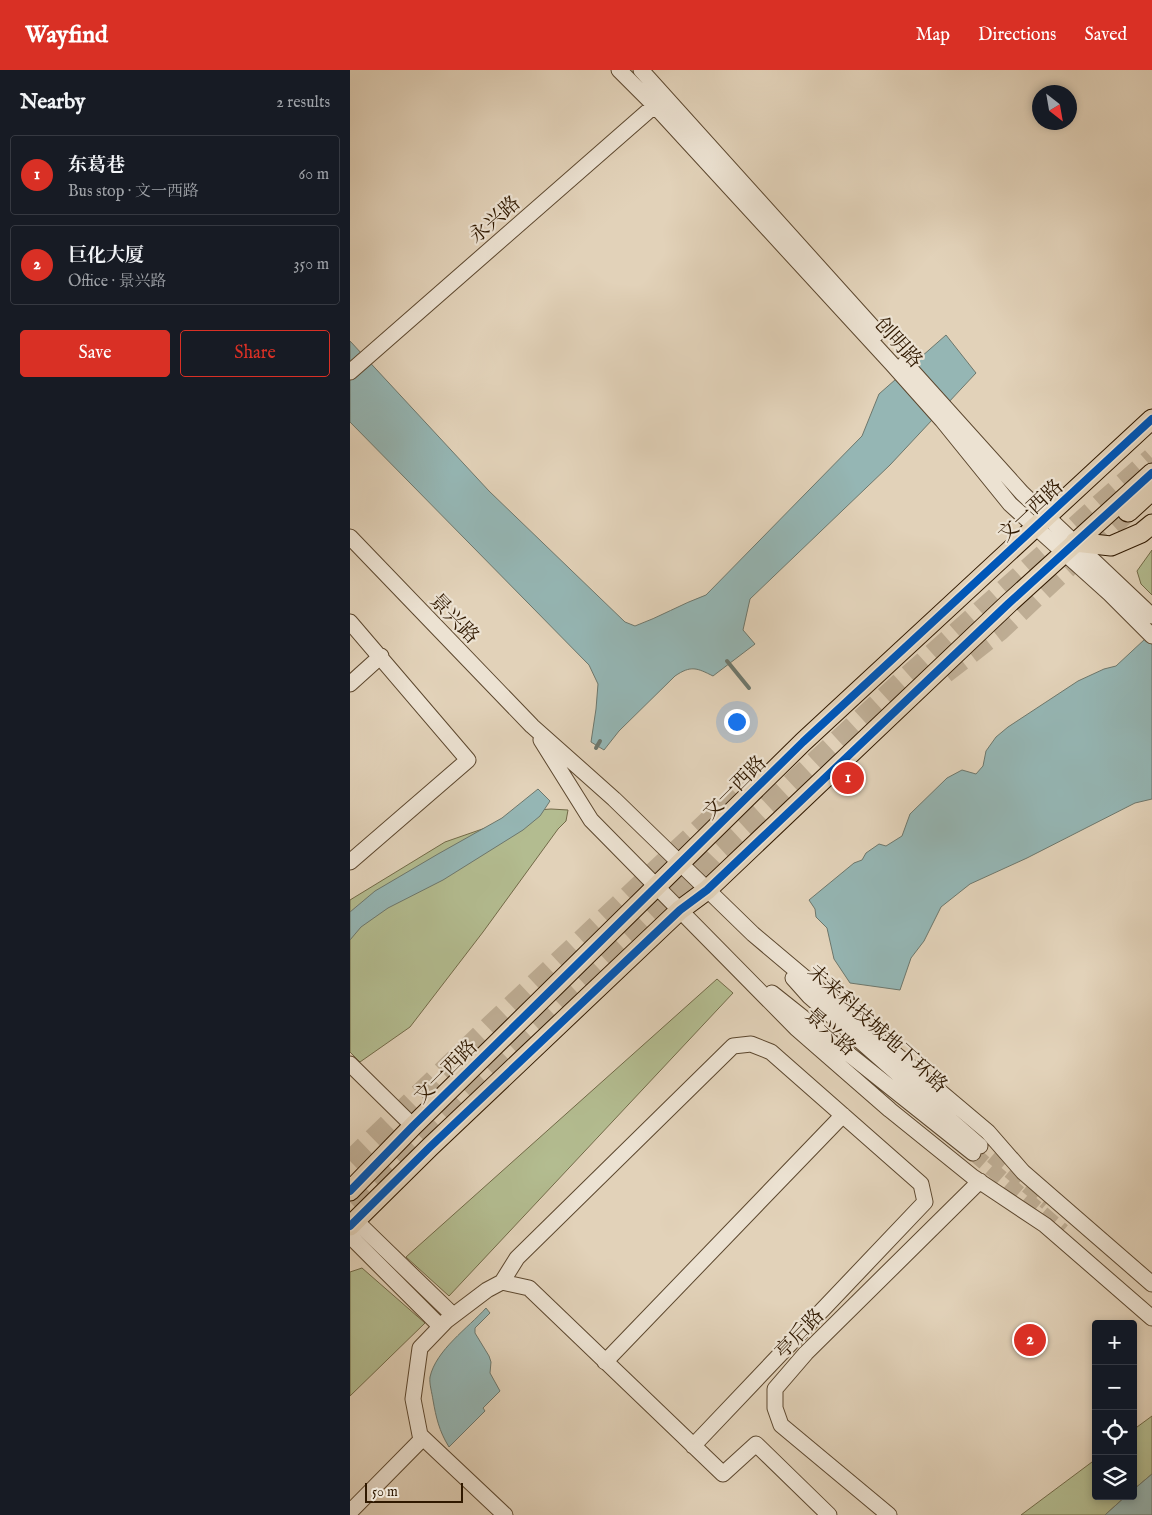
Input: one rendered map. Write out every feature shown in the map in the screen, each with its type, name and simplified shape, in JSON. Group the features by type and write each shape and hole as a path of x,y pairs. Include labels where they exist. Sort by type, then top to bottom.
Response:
{"highway":[{"path":"1128,511 1152,489"}],"main road":[{"name":"文一西路","path":"350,1191 413,1126 803,742 1152,419"},
{"path":"352,1228 430,1148 680,910 707,890 1152,473"},
{"path":"1070,548 1111,546 1141,533 1152,524"}],"street":[{"name":"创明路","path":"619,70 660,101 949,419 1022,493 1041,522 1120,591 1152,616"},
{"name":"创明路","path":"641,70 660,101"},
{"name":"永兴路","path":"350,372 660,101"},
{"name":"景兴路","path":"350,537 532,726 614,799 753,934 988,1132 1024,1172 1152,1284"},
{"name":"创明路","path":"1120,591 1152,636"},
{"path":"350,622 468,760 350,862"},
{"path":"350,684 380,656"},
{"name":"景兴路","path":"532,726 590,820 796,1028 890,1110 980,1182 1045,1225 1152,1318"},
{"name":"未来科技城地下环路","path":"731,962 977,1150 809,996 753,934"},
{"path":"505,1515 420,1435 413,1399 420,1348 453,1315 487,1290 502,1282 517,1258 733,1046 751,1044 771,1052 921,1184 924,1202 693,1446"},
{"path":"350,1064 413,1126"},
{"path":"605,1362 843,1115"},
{"name":"亭后路","path":"889,1515 781,1425 775,1408 775,1388 806,1353 980,1182"},
{"path":"352,1228 453,1315"},
{"path":"352,1228 440,1326"},
{"path":"502,1282 529,1288 723,1474 756,1444 829,1515"},
{"path":"350,1512 424,1438"}],"green space":[{"path":"1152,550 1152,595 1141,584 1137,571"},
{"path":"537,810 568,810 566,821 558,829 483,932 410,1027 360,1062 350,1052 350,900 445,842"},
{"path":"717,979 733,993 449,1296 406,1257"},
{"path":"362,1268 425,1323 350,1396 350,1272"},
{"path":"1152,1416 1152,1474 1137,1487 1137,1455 1137,1427"},
{"path":"1092,1462 1092,1500 1122,1500 1105,1515 1021,1515"}],"water":[{"path":"946,335 976,373 890,465 750,599 743,630 755,644 713,676 703,671 690,669 675,676 619,731 604,750 591,742 598,684 589,665 350,422 350,341 489,491 625,622 635,626 706,595 862,436 879,394"},
{"path":"1152,637 1152,799 1135,803 1027,858 970,884 941,907 924,941 911,958 900,990 850,983 834,959 827,928 816,917 815,909 809,900 854,863 862,860 866,853 879,844 886,846 902,836 910,814 947,778 962,770 976,774 983,766 986,751 996,737 1008,727 1078,681 1104,669 1116,666 1145,639"},
{"path":"538,789 550,801 540,816 523,830 443,880 388,908 361,927 350,940 350,912 375,891 502,818"},
{"path":"486,1308 490,1313 475,1328 475,1333 489,1356 491,1362 490,1373 500,1391 483,1408 485,1411 449,1447 437,1418 430,1377 433,1367 446,1349"},
{"path":"1152,1474 1152,1515 1105,1515 1122,1500 1137,1500 1137,1487"}],"waterway":[{"path":"727,661 749,688"},
{"path":"596,748 600,741"}],"tunnel":[{"path":"350,1202 506,1052 691,879 716,853 900,683 1152,458"},
{"path":"945,673 999,631 1128,511"},
{"path":"350,1161 490,1026 750,782"},
{"path":"973,1153 1063,1231"},
{"path":"992,1156 1047,1203"}],"cycle path":[{"path":"350,1191 413,1126 803,742 1152,419"},
{"path":"350,1226 430,1147 680,910 707,890 1008,604 1152,473"}],"place":[{"name":"东葛巷","path":"848,778"},
{"name":"巨化大厦","path":"1030,1340"}]}
